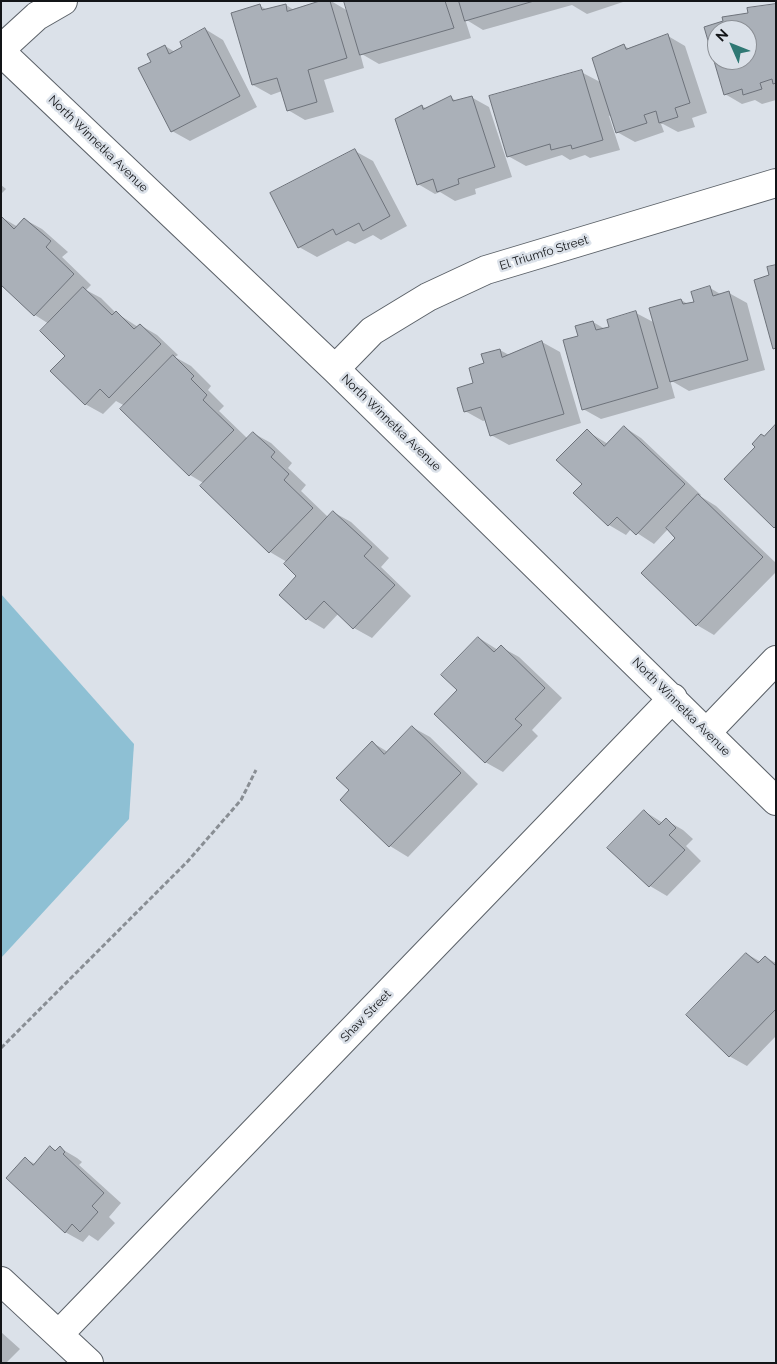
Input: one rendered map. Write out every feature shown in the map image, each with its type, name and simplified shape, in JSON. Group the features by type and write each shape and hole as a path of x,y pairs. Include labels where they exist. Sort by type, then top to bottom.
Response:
{"street":[{"path":"1,51 37,16 62,1"},
{"name":"North Winnetka Avenue","path":"1,51 335,368 776,801"},
{"name":"El Triumfo Street","path":"335,368 372,331 428,297 486,270 776,182"},
{"path":"707,732 776,660"},
{"name":"Shaw Street","path":"59,1334 673,698"},
{"path":"1,1281 88,1363"}],"path":[{"path":"1,1048 188,861 241,800 256,770"}],"water":[{"path":"1,594 134,744 129,819 1,958"}],"building":[{"path":"320,1 330,1 347,58 308,70 317,102 287,111 277,78 252,85 231,13 260,4 262,10 286,4 287,11"},
{"path":"344,1 445,1 454,28 360,55"},
{"path":"459,1 534,1 465,21"},
{"path":"776,4 776,83 773,84 772,79 760,83 762,89 743,95 742,89 724,95 717,70 757,70 757,20 723,20 722,17 748,13 747,8"},
{"path":"707,26 707,37 704,27"},
{"path":"205,28 240,96 171,132 138,68 151,62 147,54 165,45 169,54 182,47 180,42"},
{"path":"668,34 690,103 675,108 678,117 659,123 656,111 644,115 647,123 616,133 592,58 624,44 626,49"},
{"path":"582,70 603,140 572,149 571,145 551,150 550,144 507,157 489,96"},
{"path":"451,96 453,101 472,96 495,167 458,179 459,184 437,192 433,179 417,185 395,119 422,105 423,109"},
{"path":"355,149 390,216 363,231 359,223 336,235 333,229 298,248 270,193"},
{"path":"1,216 14,229 24,218 51,241 46,247 74,274 34,316 1,285"},
{"path":"776,265 776,348 773,349 754,280 769,275 767,267"},
{"path":"710,286 713,296 729,291 748,360 670,382 649,308 681,299 683,304 694,302 691,292"},
{"path":"83,287 112,315 116,311 134,329 140,324 161,344 109,398 100,389 85,405 50,371 65,356 40,331"},
{"path":"636,311 658,388 582,410 563,340 578,336 575,326 593,321 596,330 609,327 607,320"},
{"path":"542,341 564,414 490,436 481,407 464,412 457,388 473,383 469,368 484,363 481,354 500,349 502,357"},
{"path":"173,355 194,376 191,379 207,395 203,400 234,430 189,476 120,409"},
{"path":"776,424 776,526 774,528 724,479 755,447 752,444 761,434 764,436"},
{"path":"624,426 685,484 636,535 617,517 608,526 573,493 582,484 556,460 587,429 604,446"},
{"path":"253,432 275,452 271,457 289,474 284,480 313,508 269,553 200,486"},
{"path":"698,494 763,557 696,626 641,573 675,538 666,528"},
{"path":"333,511 372,547 364,556 395,585 353,629 324,601 306,620 279,595 296,576 284,564"},
{"path":"478,637 494,652 501,645 545,688 515,719 522,725 485,763 434,714 457,690 441,675"},
{"path":"412,726 461,773 389,847 340,800 349,790 336,778 372,741 384,754"},
{"path":"644,810 659,825 666,818 676,828 669,835 685,850 649,887 607,848"},
{"path":"746,953 758,963 765,956 776,966 776,1009 729,1057 686,1015"},
{"path":"50,1146 55,1151 60,1146 65,1152 63,1154 104,1193 92,1206 98,1212 80,1232 72,1224 65,1233 6,1178 25,1157 33,1165"}]}
